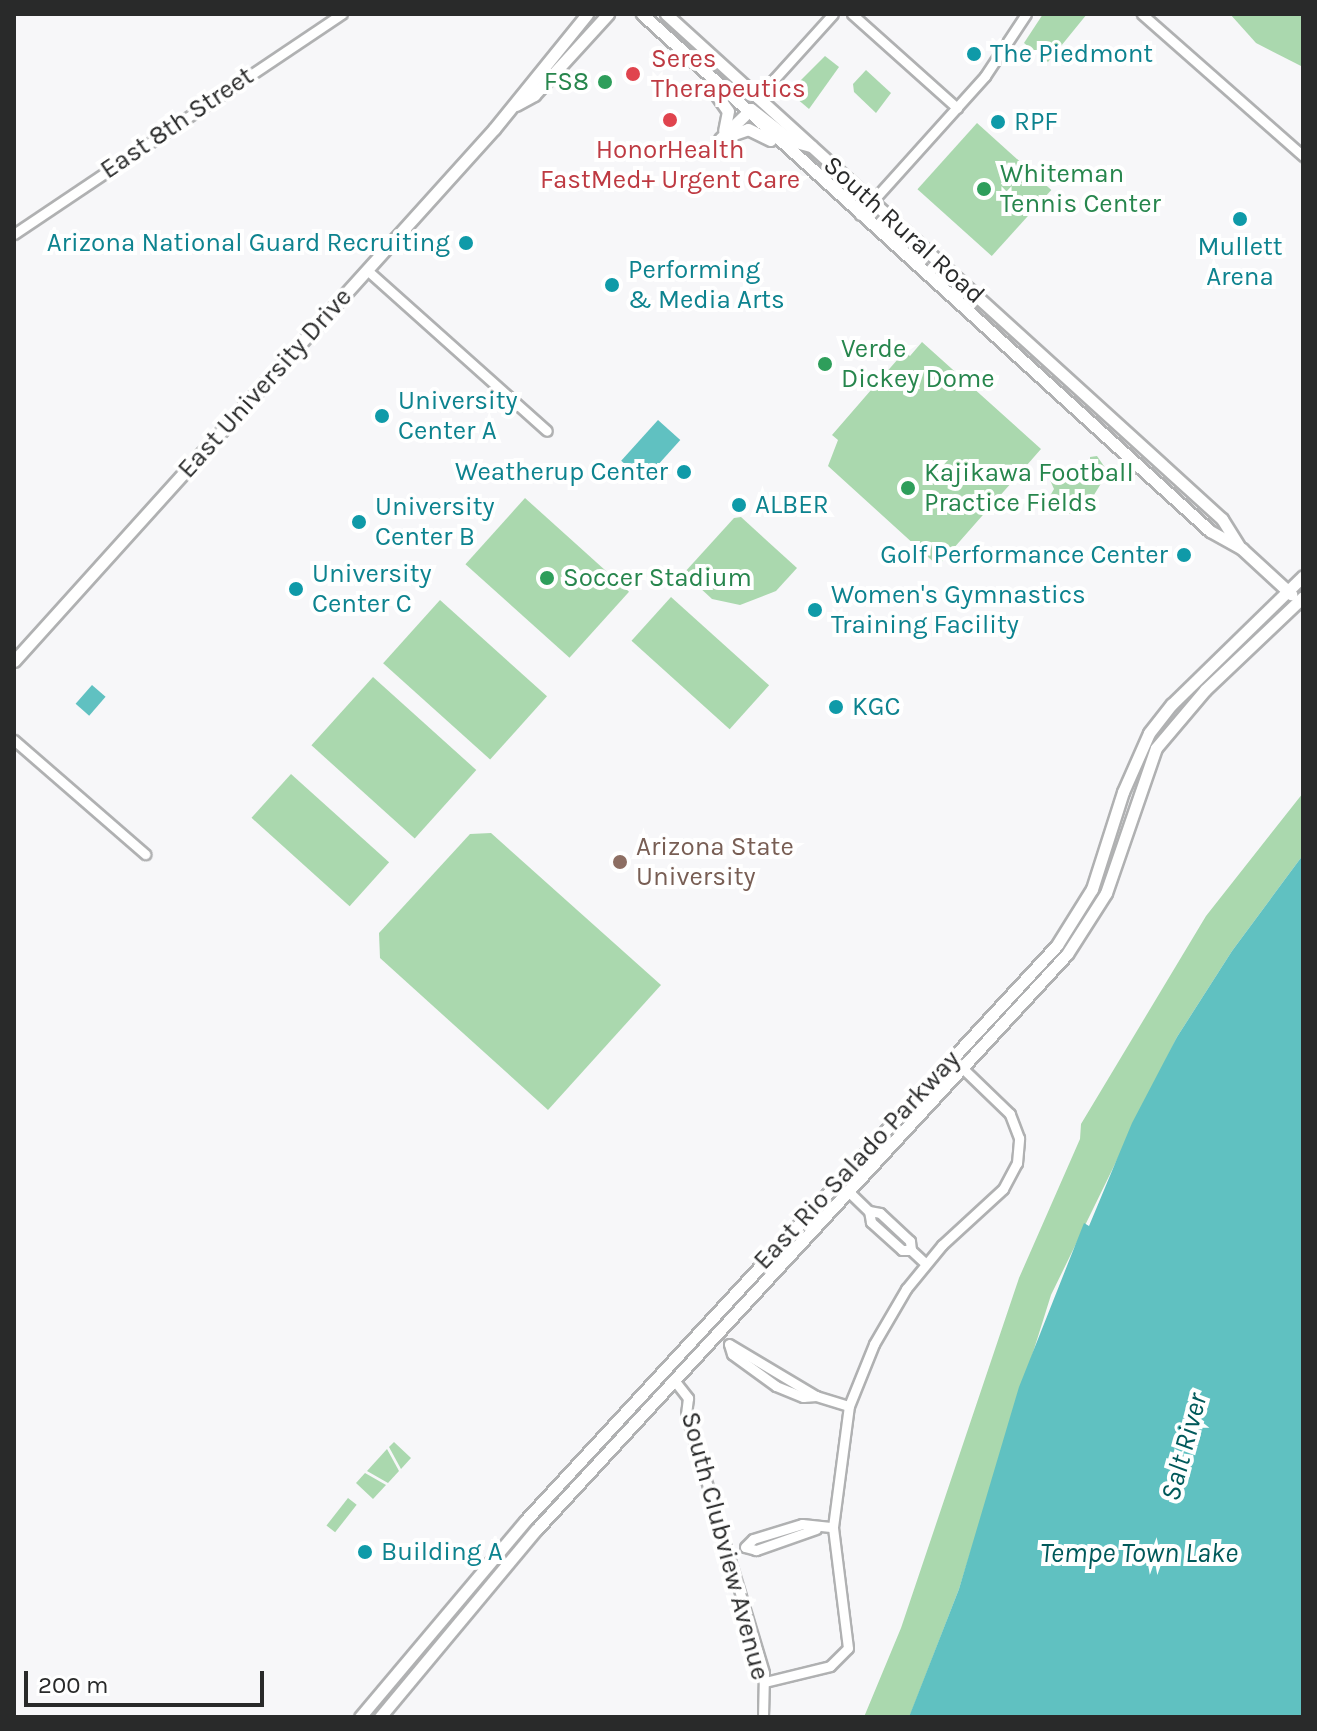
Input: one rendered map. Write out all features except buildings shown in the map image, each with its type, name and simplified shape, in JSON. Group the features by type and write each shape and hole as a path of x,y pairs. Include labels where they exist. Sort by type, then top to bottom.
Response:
{"main road":[{"name":"East University Drive","path":"516,106 522,89 587,14"},
{"name":"East University Drive","path":"14,661 516,106 534,95 608,14"},
{"name":"South Rural Road","path":"642,14 1210,531 1242,549 1302,601"},
{"name":"South Rural Road","path":"666,14 1222,519 1242,549"},
{"path":"696,66 728,111 720,139"},
{"path":"720,139 746,111 758,111 792,141 811,146"},
{"path":"720,139 748,129 787,149"},
{"name":"East Rio Salado Parkway","path":"360,1717 417,1656 501,1548 1075,922 1092,889 1134,763 1157,722 1303,576"},
{"name":"East Rio Salado Parkway","path":"380,1717 520,1548 1067,954 1099,910 1156,748 1205,690 1302,601"}],"street":[{"name":"East 8th Street","path":"14,234 342,14"},
{"path":"757,98 833,14"},
{"path":"852,14 957,108"},
{"path":"860,215 957,108 1026,14"},
{"path":"1142,14 1303,156"},
{"path":"367,270 547,431"},
{"path":"14,740 145,854"},
{"path":"765,1682 830,1666 848,1648 833,1527 849,1406 874,1344 925,1263 1003,1189 1018,1159 1018,1135 1010,1114 952,1058"},
{"path":"848,1191 869,1211 890,1222 910,1241 911,1250 925,1263"},
{"path":"707,1322 729,1344 816,1396 849,1406"},
{"name":"South Clubview Avenue","path":"674,1380 688,1398 686,1414 765,1682 763,1717"},
{"path":"728,1552 745,1547 756,1550 816,1529 833,1527"}],"green space":[{"path":"1043,14 1087,14 1048,62 1024,43"},
{"path":"1230,14 1303,14 1303,67 1256,43"},
{"path":"825,56 839,67 809,109 789,92"},
{"path":"866,70 891,93 876,113 854,92 853,84"},
{"name":"Whiteman Tennis Center","path":"977,123 1051,190 992,256 917,189"},
{"path":"922,342 1041,449 938,566 828,466 838,440 832,435 904,352 910,356"},
{"path":"1097,456 1108,472 1086,508 1069,514 1049,511 1047,501 1054,489 1050,480 1055,471 1069,483 1081,482 1090,474 1090,457"},
{"name":"Soccer Stadium","path":"525,498 629,592 569,658 465,564"},
{"path":"741,517 797,568 776,591 740,605 712,599 684,573 734,518"},
{"path":"671,597 769,685 730,729 632,641"},
{"path":"440,600 547,696 490,760 383,663"},
{"path":"373,677 476,770 415,838 311,745"},
{"path":"291,774 389,862 350,906 252,818"},
{"path":"1303,793 1303,855 1232,951 1177,1037 1051,1295 959,1589 911,1713 909,1717 864,1717 901,1628 1019,1278 1080,1139 1081,1124 1206,916"},
{"path":"491,833 661,985 548,1110 380,958 379,933 470,834"},
{"path":"394,1442 411,1458 401,1469 389,1447"},
{"path":"387,1449 399,1471 388,1483 367,1471"},
{"path":"365,1473 386,1485 373,1499 356,1483"},
{"path":"348,1498 357,1505 335,1532 326,1526"}],"water":[{"path":"658,420 680,440 643,481 621,461"},
{"path":"92,685 106,697 89,716 76,704"},
{"name":"Tempe Town Lake","path":"1303,855 1303,1717 909,1717 959,1589 1019,1387 1084,1223 1089,1226 1132,1123 1177,1037 1232,951"}],"place":[{"name":"The Piedmont","path":"974,54"},
{"name":"Seres Therapeutics","path":"633,74"},
{"name":"FS8","path":"605,82"},
{"name":"HonorHealth FastMed+ Urgent Care","path":"670,120"},
{"name":"RPF","path":"998,122"},
{"name":"Whiteman Tennis Center","path":"984,189"},
{"name":"Mullett Arena","path":"1240,219"},
{"name":"Arizona National Guard Recruiting","path":"466,243"},
{"name":"Performing & Media Arts","path":"612,285"},
{"name":"Verde Dickey Dome","path":"825,364"},
{"name":"University Center A","path":"382,416"},
{"name":"Weatherup Center","path":"684,472"},
{"name":"Kajikawa Football Practice Fields","path":"908,488"},
{"name":"ALBER","path":"739,505"},
{"name":"University Center B","path":"359,522"},
{"name":"Golf Performance Center","path":"1184,555"},
{"name":"Soccer Stadium","path":"547,578"},
{"name":"University Center C","path":"296,589"},
{"name":"Women's Gymnastics Training Facility","path":"815,610"},
{"name":"KGC","path":"836,707"},
{"name":"Arizona State University","path":"620,862"},
{"name":"Building A","path":"365,1552"}],"water label":[{"name":"Salt River","path":"1184,1447"}]}
